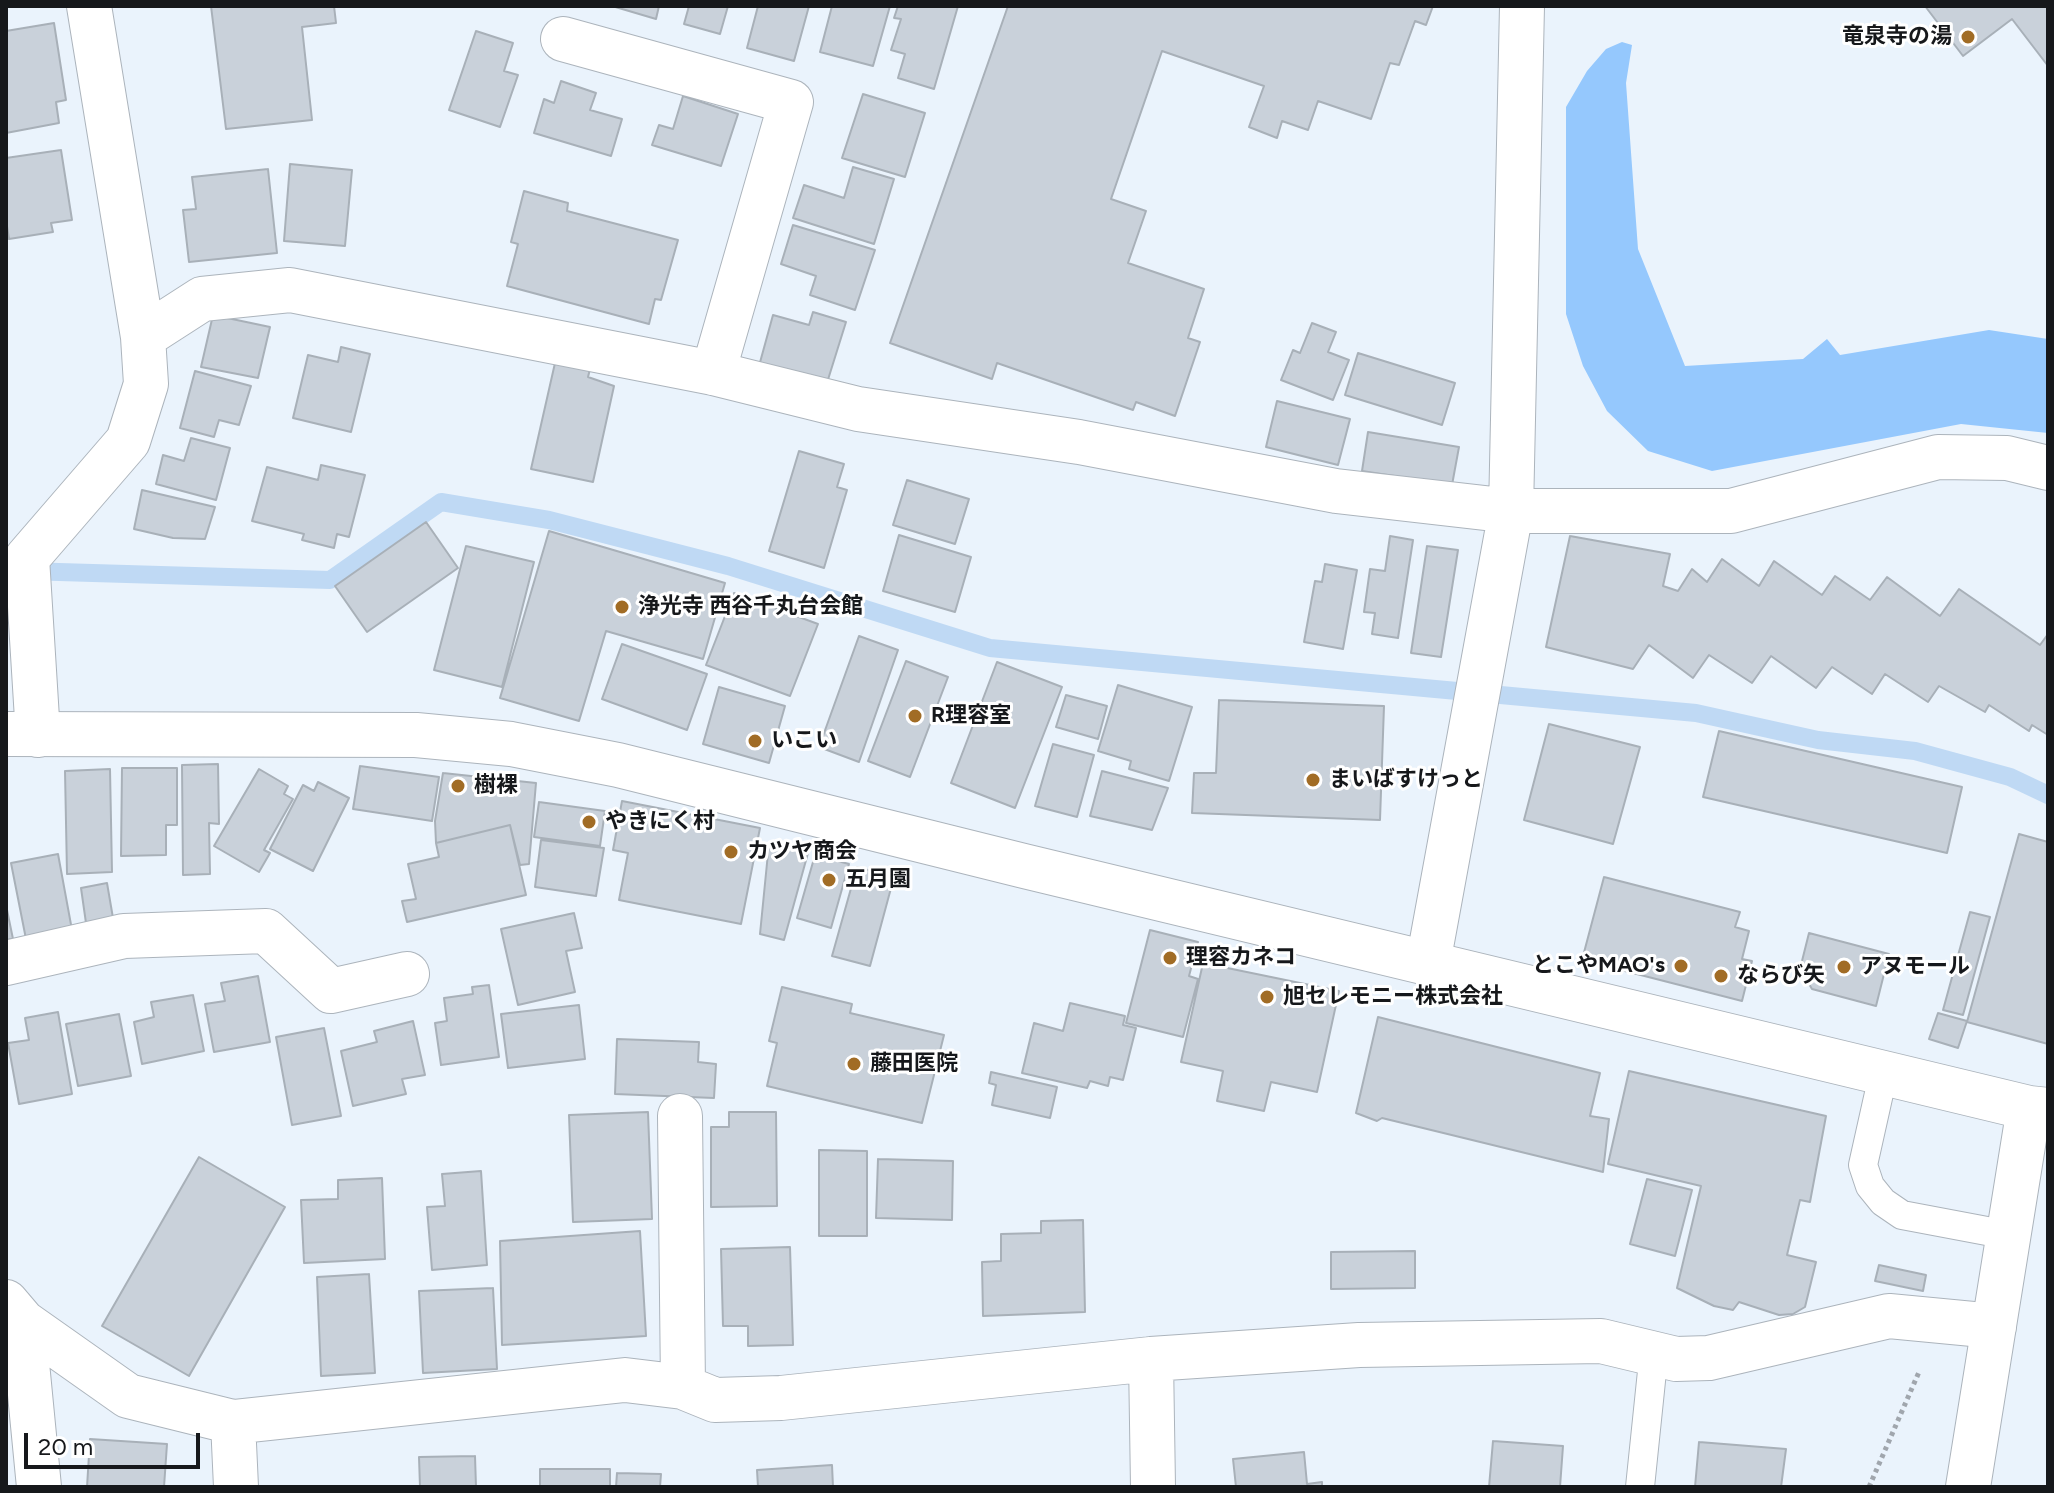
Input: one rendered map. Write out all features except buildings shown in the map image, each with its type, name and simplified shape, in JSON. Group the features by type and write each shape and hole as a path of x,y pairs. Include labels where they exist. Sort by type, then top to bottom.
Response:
{"street":[{"path":"89,6 143,337 146,384 128,441 27,558 22,734 416,735 511,744 618,765 2039,1109 2008,1235 1968,1487"},
{"path":"1428,963 1511,511 1522,6"},
{"path":"563,39 791,102 713,373"},
{"path":"143,337 202,299 290,290 713,373 858,409 1079,442 1336,491 1511,511 1731,511 1938,457 2007,458 2048,468"},
{"path":"6,963 124,936 266,931 331,991 407,974"},
{"path":"680,1116 683,1387"},
{"path":"15,1312 128,1396 233,1422 625,1380 683,1387 715,1400 781,1398 1151,1359 1359,1345 1601,1341 1676,1359 1709,1358 1889,1316 1994,1326"},
{"path":"15,1312 39,1487"},
{"path":"1151,1359 1153,1487"},
{"path":"233,1422 236,1487"}],"lane":[{"path":"1884,1071 1863,1165 1870,1186 1883,1202 1902,1215 2008,1235"},
{"path":"1640,1487 1654,1352"}],"path":[{"path":"1869,1487 1924,1360"}],"shaded area":[{"path":"1622,42 1632,45 1626,83 1638,249 1685,366 1803,359 1827,339 1840,355 1989,330 2048,339 2048,433 1961,424 1712,471 1648,451 1607,411 1583,366 1566,314 1566,107 1587,71 1606,49"}],"waterway":[{"path":"25,571 330,580 441,502 549,520 728,566 990,648 1696,713 1818,740 1915,751 2010,777 2048,795"}],"place":[{"name":"竜泉寺の湯","path":"1968,37"},
{"name":"浄光寺 西谷千丸台会館","path":"622,607"},
{"name":"R理容室","path":"915,716"},
{"name":"いこい","path":"755,741"},
{"name":"まいばすけっと","path":"1313,780"},
{"name":"樹裸","path":"458,786"},
{"name":"やきにく村","path":"589,822"},
{"name":"カツヤ商会","path":"731,852"},
{"name":"五月園","path":"829,880"},
{"name":"理容カネコ","path":"1170,958"},
{"name":"とこやMAO's","path":"1681,966"},
{"name":"アヌモール","path":"1844,967"},
{"name":"ならび矢","path":"1721,976"},
{"name":"旭セレモニー株式会社","path":"1267,997"},
{"name":"藤田医院","path":"854,1064"}]}
